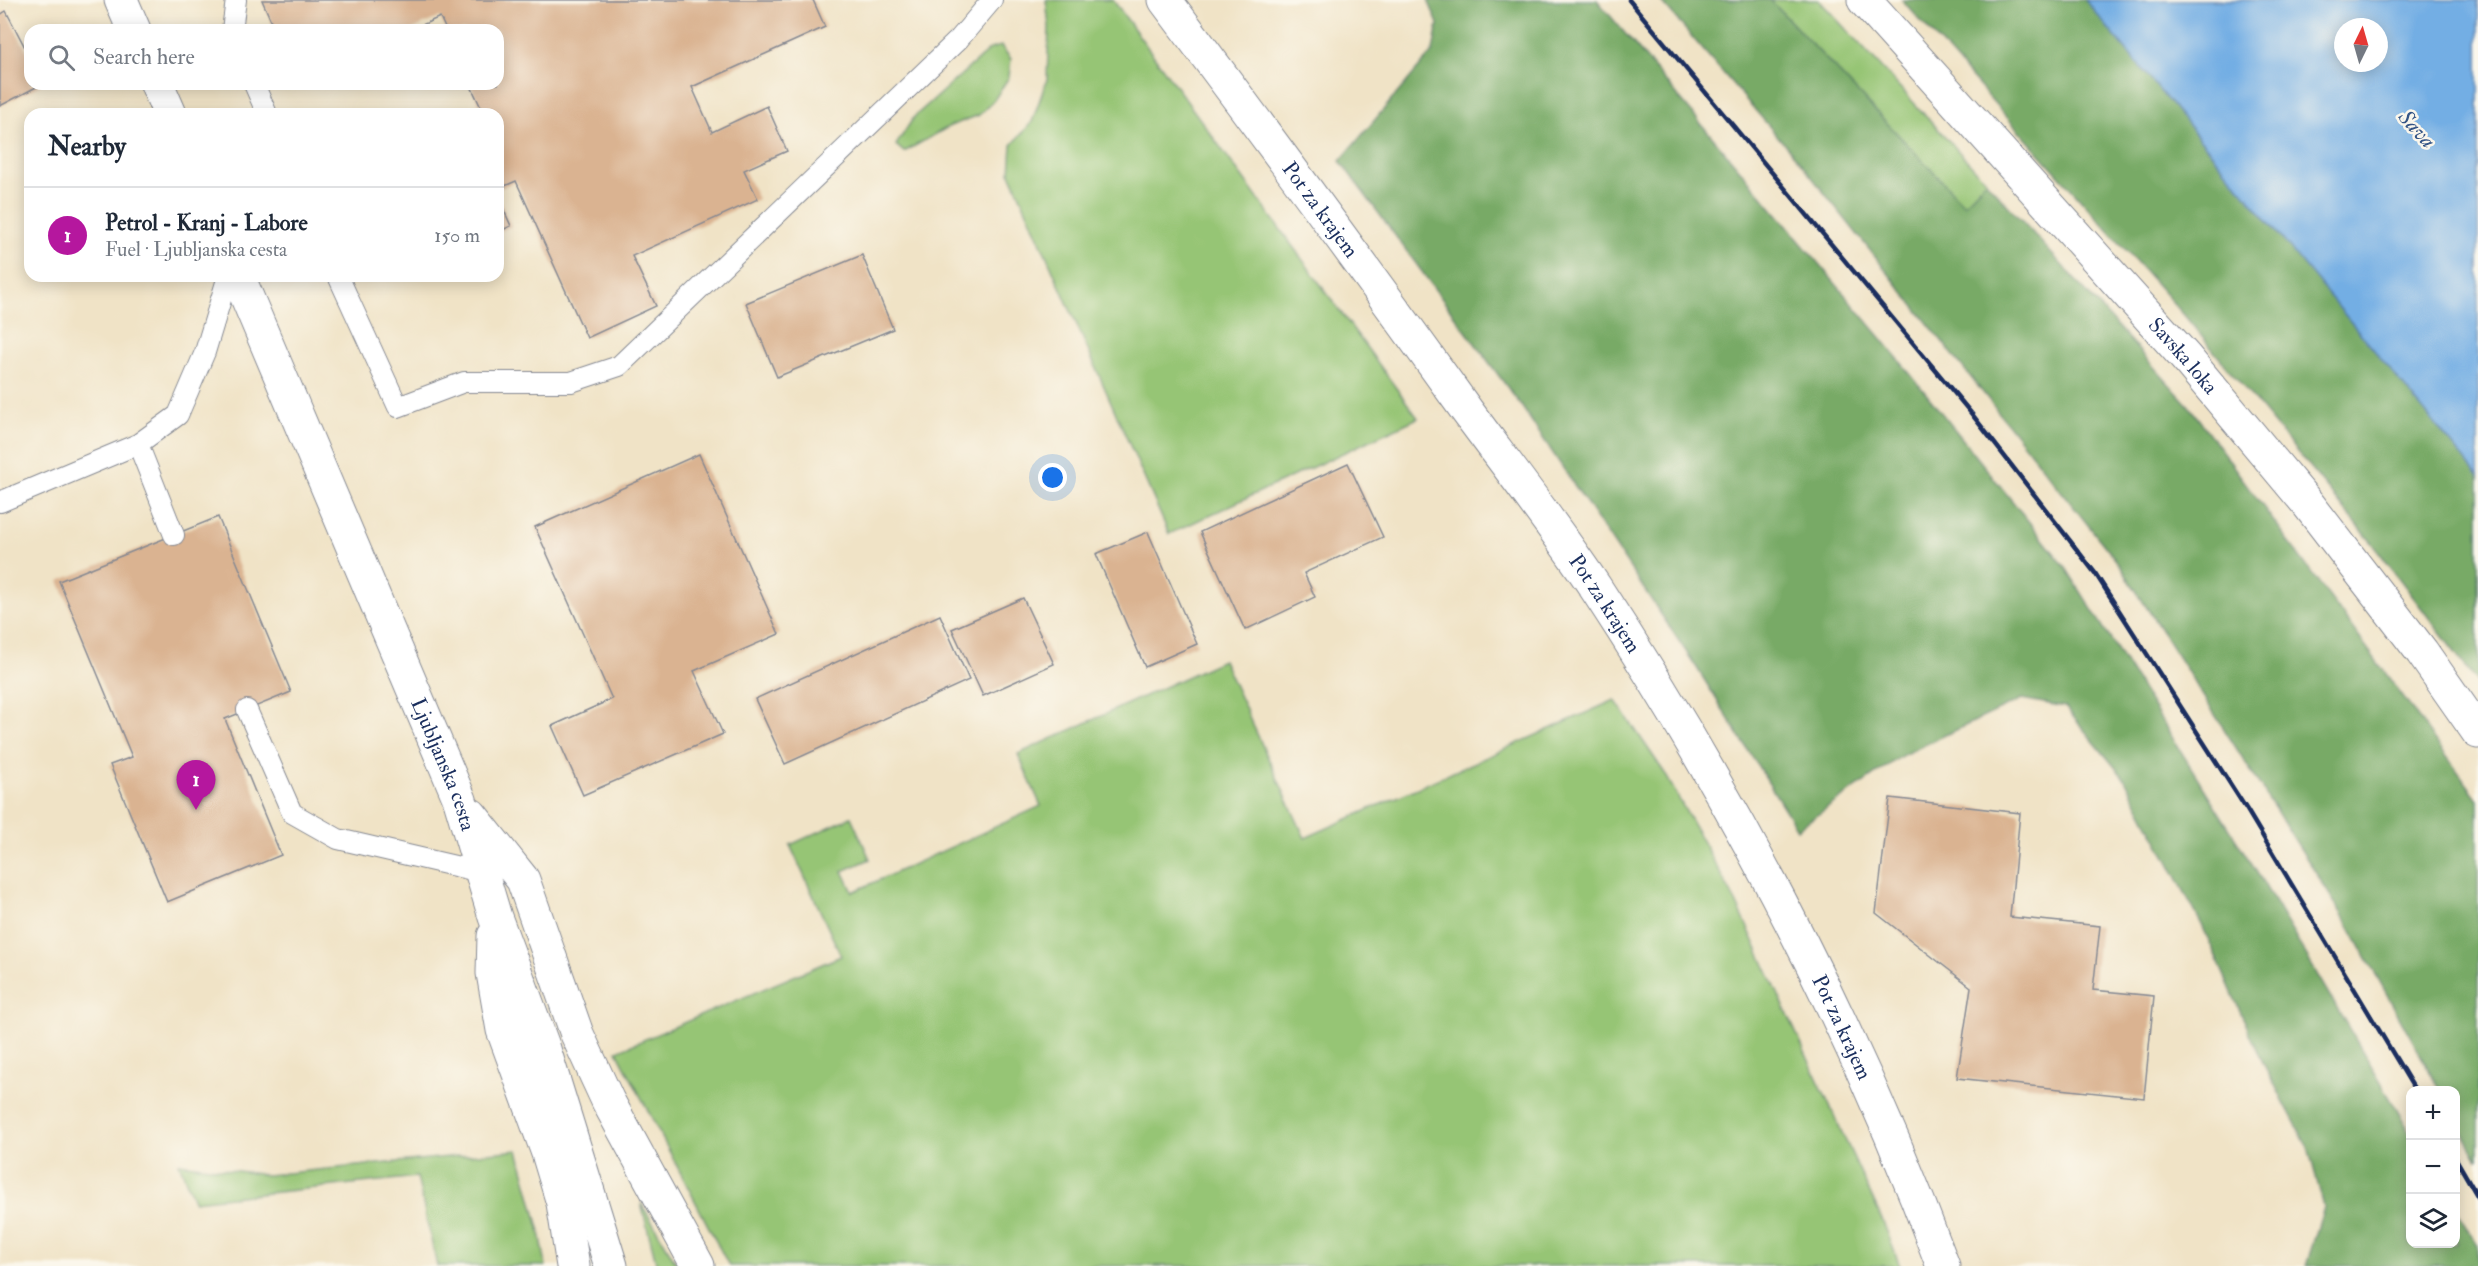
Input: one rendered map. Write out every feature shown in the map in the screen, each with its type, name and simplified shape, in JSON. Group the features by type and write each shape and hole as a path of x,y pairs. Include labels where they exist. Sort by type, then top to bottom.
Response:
{"street":[{"path":"121,0 131,24"},
{"name":"Pot za krajem","path":"1165,0 1347,244 1593,584 1662,693 1777,892 1840,1020 1943,1266"},
{"name":"Savska loka","path":"1864,0 2209,385 2308,504 2422,652 2478,732"},
{"path":"160,90 167,108"},
{"name":"Ljubljanska cesta","path":"241,282 460,801 495,917 543,1046 610,1266"},
{"path":"460,801 523,880 577,1034 608,1101 698,1266"},
{"path":"495,917 493,973 503,1030 548,1153 562,1203 573,1266"}],"lane":[{"path":"233,24 236,0"},
{"path":"341,282 398,407 464,382 571,382 619,366 959,39 992,0"},
{"path":"257,90 264,108"},
{"path":"0,501 138,444 178,415 205,352 226,282"},
{"path":"138,444 174,535"},
{"path":"247,710 292,813 338,839 481,872"}],"green space":[{"path":"1046,0 1113,0 1418,418 1169,534 1010,173 1012,145 1032,122 1047,79 1049,26"},
{"path":"1428,0 1597,0 1883,340 2066,568 2261,879 2406,1125 2406,1248 2460,1248 2460,1215 2478,1246 2478,1266 2306,1266 2324,1207 2308,1147 2264,1065 2202,925 2124,778 2065,707 2022,699 1903,755 1797,829 1697,668 1522,407 1340,161 1433,51 1438,24"},
{"path":"1660,0 1770,0 1964,204 1986,181 2189,406 2478,799 2478,1160 2460,1126 2460,1086 2438,1086 2345,919 2119,564 1799,161"},
{"path":"1770,0 1819,0 1986,181 1964,205"},
{"path":"1902,0 2085,0 2478,476 2478,683 2373,544 2184,315"},
{"path":"1001,46 1011,59 1009,77 994,100 979,115 950,126 904,152 896,145 914,117 990,49"},
{"path":"1223,660 1305,838 1615,700 1664,772 1736,902 1884,1224 1900,1266 729,1266 617,1051 841,956 790,845 851,817 870,859 843,871 853,892 1041,806 1018,754"},
{"path":"518,1150 540,1232 546,1266 437,1266 417,1177 194,1201 179,1163 267,1175"},
{"path":"641,1203 678,1266 657,1266"}],"water":[{"name":"Sava","path":"2085,0 2478,0 2478,476"}],"building":[{"path":"262,0 813,0 825,27 692,87 712,132 767,106 787,151 744,170 758,199 632,256 656,306 587,338 516,181 504,186 504,108 481,108 473,90 504,90 504,24 443,24 440,17 424,24 272,24"},
{"path":"6,11 24,46 24,90 31,90 0,106 0,15"},
{"path":"504,210 511,226 504,229"},
{"path":"862,255 893,329 777,377 746,303"},
{"path":"699,454 779,634 694,671 723,734 583,795 552,726 612,699 535,527"},
{"path":"1348,463 1383,537 1304,573 1315,597 1245,630 1200,532"},
{"path":"218,517 291,692 225,719 281,855 167,902 110,765 132,757 59,581"},
{"path":"1148,532 1197,644 1145,667 1096,554"},
{"path":"1023,598 1054,664 983,696 952,629"},
{"path":"940,615 969,680 785,764 755,699"},
{"path":"1890,798 2020,813 2010,917 2100,926 2093,990 2154,996 2144,1098 1957,1078 1971,987 1876,913"}],"railway":[{"path":"1629,0 1971,413 2095,573 2247,810 2413,1086"},
{"path":"2460,1166 2478,1197"}],"place":[{"name":"Petrol - Kranj - Labore","path":"196,810"}]}
